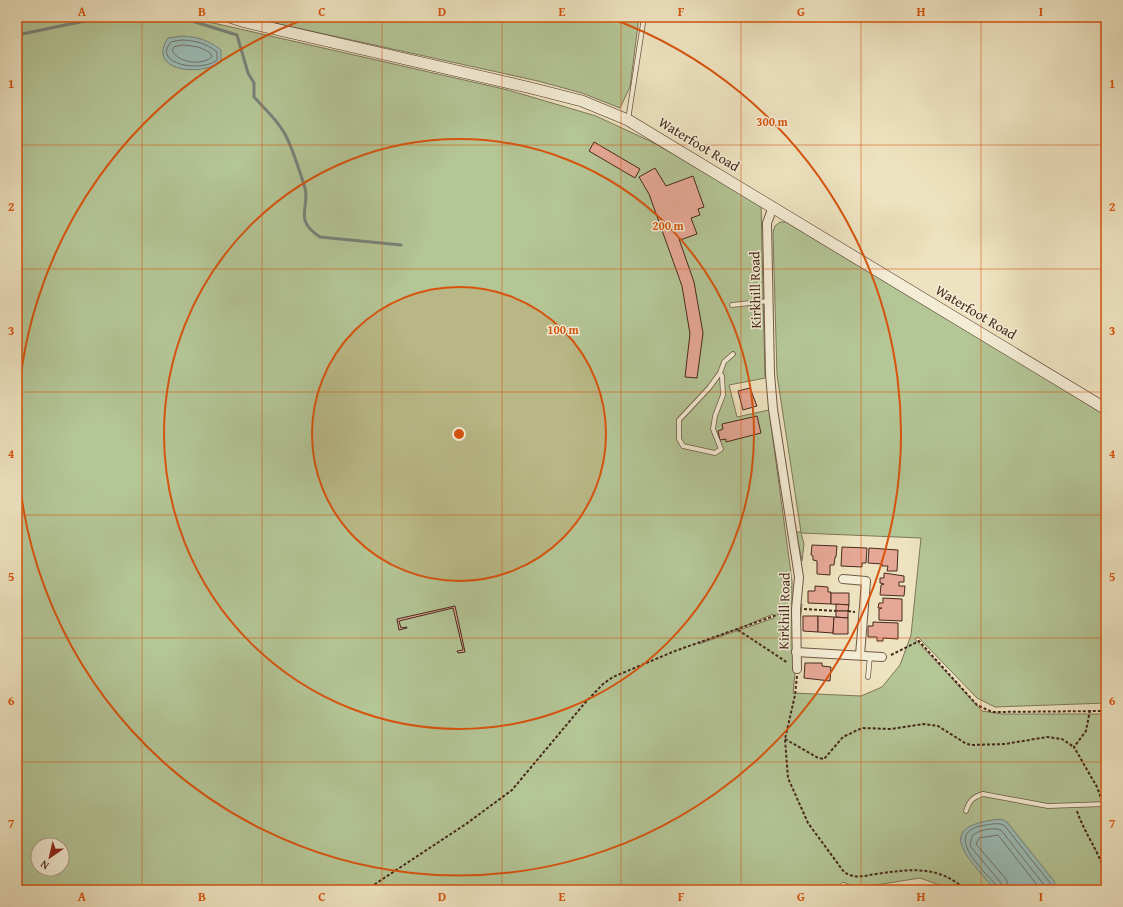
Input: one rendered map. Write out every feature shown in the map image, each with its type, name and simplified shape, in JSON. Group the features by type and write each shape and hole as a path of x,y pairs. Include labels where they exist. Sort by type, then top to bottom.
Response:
{"street":[{"name":"Waterfoot Road","path":"230,17 245,22 582,101 628,120 1106,409"},
{"name":"Kirkhill Road","path":"773,207 767,223 770,374 773,409 799,577 796,609 797,669"},
{"path":"843,579 866,581 860,655"},
{"path":"796,652 882,657"}],"lane":[{"path":"628,120 644,17"},
{"path":"732,305 769,301"},
{"path":"720,373 722,376 723,395 714,416 713,429 720,449 715,452 683,446 679,439 679,420 720,373 724,362 733,354"},
{"path":"868,677 870,656"},
{"path":"966,811 972,800 983,794 993,794 1048,806 1104,804"}],"path":[{"path":"366,890 466,824 512,790 584,704 603,684 613,677 689,646 796,609 836,611"},
{"path":"738,629 797,669"},
{"path":"882,657 889,656 919,641 978,705 992,712 1106,711"},
{"name":"Kirkhill Road","path":"797,669 795,695 785,739 788,778 808,823 844,872 852,877 905,870 930,871 954,879 966,890"},
{"path":"1074,747 1086,731 1090,710"},
{"path":"785,739 818,758 824,759 843,737 862,728 891,729 924,724 938,726 965,743 971,745 1005,744 1047,737 1062,739 1074,747 1097,787 1104,804"},
{"path":"1076,806 1081,823 1102,860 1106,877"}],"green space":[{"path":"17,17 187,17 508,90 596,116 652,142 761,203 765,378 729,385 737,417 769,410 792,581 792,605 802,604 793,693 861,696 882,687 900,665 911,635 921,538 801,533 804,544 802,561 796,532 801,532 777,375 773,232 775,226 780,222 786,222 1106,414 1106,703 995,707 977,698 918,637 915,639 982,711 1002,714 1106,714 1106,890 954,890 920,878 857,888 843,882 834,890 17,890","holes":["773,614 774,618 699,644"]},
{"path":"247,17 639,17 630,87 620,108 582,93 538,81"}],"water":[{"path":"183,36 203,40 221,50 221,62 212,67 189,70 178,68 170,64 164,58 163,49 168,38"},
{"path":"1001,819 1007,822 1054,881 1057,890 995,890 975,866 962,845 961,836 966,829 979,823"}],"building":[{"path":"594,142 640,169 635,178 589,151"},
{"path":"655,168 666,186 693,176 704,207 698,209 700,215 691,218 697,234 680,240 679,239 694,282 703,333 697,378 685,377 690,334 682,286 649,194 639,177"},
{"path":"750,388 757,406 743,410 738,391"},
{"path":"757,416 761,433 726,442 726,439 720,440 718,431 723,429 722,424"},
{"path":"812,545 837,546 834,565 830,565 830,575 817,574 817,561 813,560 813,556 811,555"},
{"path":"842,547 867,548 866,563 862,563 862,567 841,566"},
{"path":"869,548 898,550 897,571 887,571 888,566 882,566 882,564 868,563"},
{"path":"884,573 904,576 904,582 899,582 899,586 905,586 904,596 880,595 881,585 884,584 880,583 880,578 884,578"},
{"path":"815,586 828,587 828,592 831,592 831,604 808,603 808,591 815,591"},
{"path":"831,593 849,593 849,605 831,604"},
{"path":"883,598 902,599 902,621 879,620 879,609 882,608 878,608 879,603 883,603"},
{"path":"836,604 849,605 848,611 836,611"},
{"path":"455,606 465,652 458,653 457,651 463,650 453,608 399,621 401,628 407,628 399,630 397,619"},
{"path":"836,611 848,611 848,618 836,617"},
{"path":"803,616 818,616 818,632 803,631"},
{"path":"818,616 834,617 833,633 818,632"},
{"path":"834,617 848,618 848,634 833,634"},
{"path":"873,622 898,623 898,639 883,638 883,641 877,641 877,637 868,637 868,626 873,626"},
{"path":"805,663 822,663 822,666 831,667 830,681 804,678"}],"waterway":[{"path":"17,35 104,17"},
{"path":"179,17 237,35 248,73 254,83 254,97 281,127 292,150 305,188 305,219 307,225 312,231 320,237 401,245"}]}
